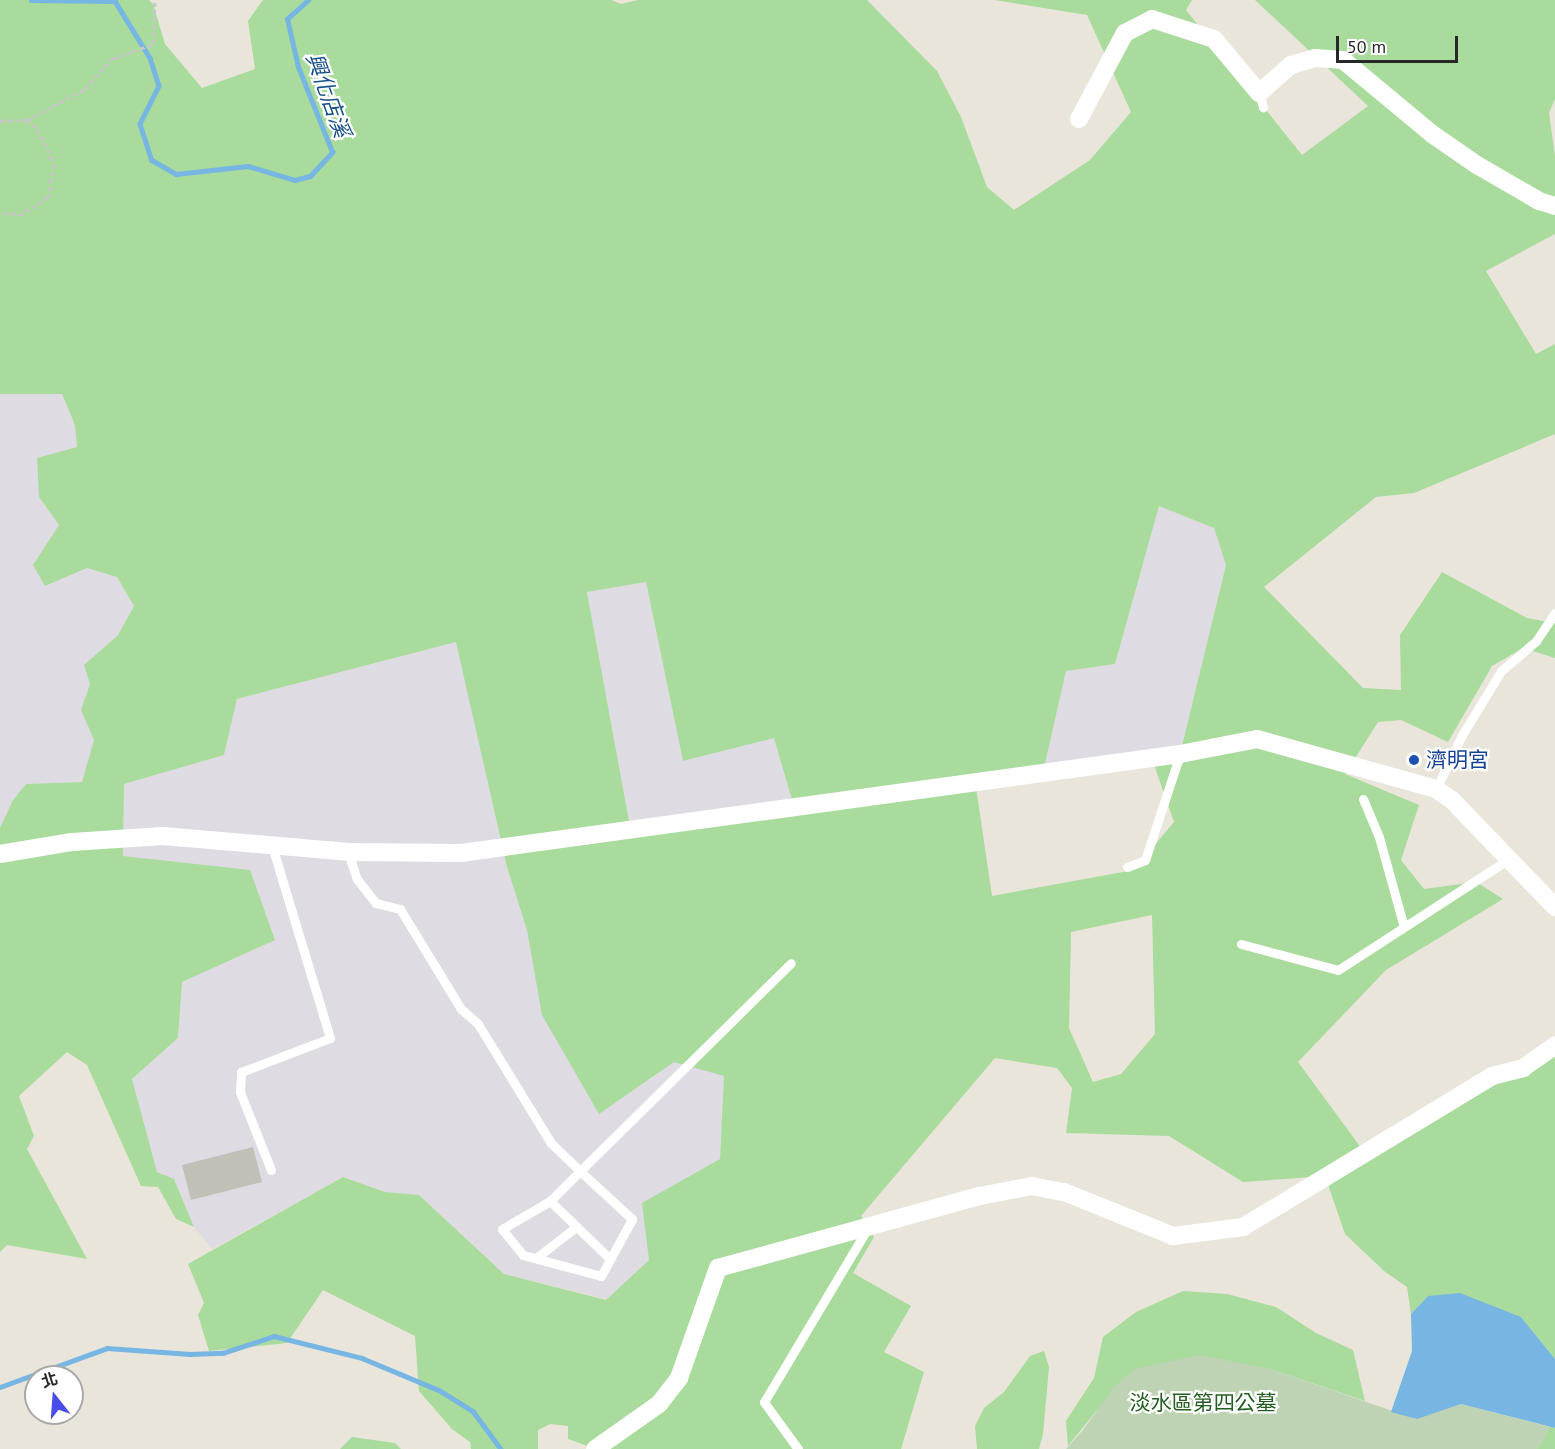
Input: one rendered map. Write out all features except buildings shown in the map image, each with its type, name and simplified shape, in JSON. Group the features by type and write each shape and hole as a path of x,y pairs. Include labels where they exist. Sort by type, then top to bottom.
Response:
{"street":[{"path":"1079,119 1125,33 1152,19 1214,39 1261,100 1291,65 1315,58 1343,60 1432,134 1468,159 1539,201 1555,206"},
{"path":"0,854 72,842 163,836 348,852 461,853 1180,754 1257,740 1436,789 1452,801 1555,907"},
{"path":"595,1449 659,1404 679,1378 718,1268 980,1196 1032,1186 1064,1192 1173,1236 1243,1227 1492,1076 1523,1068 1555,1046"}],"lane":[{"path":"1436,789 1462,735 1501,670 1536,641 1555,613"},
{"path":"1127,867 1145,860 1180,754"},
{"path":"1363,799 1380,837 1404,927"},
{"path":"271,1170 240,1092 241,1072 330,1038 272,846"},
{"path":"348,852 357,879 376,903 400,909 461,1009 478,1024 550,1143 580,1171 632,1219 601,1276 523,1255 502,1229 550,1202 580,1171 790,963"},
{"path":"1241,944 1338,970 1509,859"},
{"path":"550,1202 609,1258"},
{"path":"536,1258 576,1227"},
{"path":"798,1449 764,1402 868,1227"}],"path":[{"path":"0,121 27,120 84,89 112,59 153,44 156,0"},
{"path":"0,213 23,214 48,197 54,164 38,129 27,120"}],"shaded area":[{"path":"0,394 62,394 75,425 77,448 39,497 59,525 45,586 87,568 117,577 134,606 118,635 84,665 90,684 82,710 94,740 82,782 26,784 13,800 0,828"},
{"path":"1159,506 1214,528 1226,565 1180,754 1042,777 1066,671 1115,664"},
{"path":"646,582 683,761 774,737 795,810 631,832 587,592"},
{"path":"457,642 507,867 527,930 599,1113 658,1074 792,943 724,1076 720,1159 658,1194 651,1202 645,1227 649,1260 616,1291 611,1300 504,1274 419,1195 385,1192 344,1177 212,1249 194,1227 174,1179 157,1172 132,1079 178,1038 182,982 275,940 123,856 124,784 224,755 237,699"}],"green space":[{"path":"0,0 149,0 153,4 165,44 202,88 255,69 248,21 263,0 611,0 621,4 638,0 867,0 937,71 961,117 987,187 1014,210 1090,160 1131,112 1087,15 995,0 1192,0 1186,10 1302,155 1368,106 1255,0 1555,0 1555,99 1549,113 1555,157 1555,234 1486,271 1536,354 1555,344 1555,434 1414,493 1376,497 1264,587 1363,688 1401,690 1400,635 1442,572 1527,618 1555,623 1555,658 1523,648 1492,666 1448,742 1401,720 1378,722 1345,774 1419,805 1401,860 1424,889 1476,882 1503,899 1386,970 1298,1062 1362,1149 1555,1052 1555,1359 1521,1317 1428,1296 1411,1314 1407,1287 1384,1271 1345,1234 1325,1176 1243,1182 1169,1136 1066,1133 1072,1088 1057,1068 995,1058 861,1216 874,1237 853,1273 911,1306 884,1352 924,1372 901,1449 596,1449 568,1439 568,1426 550,1424 538,1430 538,1449 471,1449 470,1442 452,1429 419,1391 415,1336 323,1290 287,1343 209,1351 198,1315 204,1303 188,1264 343,1177 385,1192 419,1195 504,1274 606,1300 649,1260 642,1203 720,1159 724,1076 674,1062 599,1114 542,1015 527,930 507,867 456,642 237,699 224,755 124,784 123,856 250,870 275,940 182,982 178,1038 132,1079 157,1172 174,1179 194,1227 176,1219 158,1187 141,1186 87,1065 67,1052 19,1096 34,1136 27,1149 87,1259 7,1245 0,1252 0,828 13,800 26,784 82,782 94,740 81,710 90,684 84,665 118,635 134,606 117,577 87,568 45,586 33,565 59,525 39,497 37,458 77,447 75,425 62,394 0,394","holes":["1159,506 1214,528 1226,565 1180,754 1152,759 1174,822 1134,870 992,896 976,787 1042,777 1066,671 1115,664","646,582 683,761 774,738 795,810 631,832 587,592","1152,915 1155,1034 1121,1074 1093,1082 1069,1028 1071,932"]},
{"path":"1183,1291 1227,1294 1276,1307 1316,1333 1353,1350 1365,1401 1267,1368 1097,1410 1068,1446 1066,1421 1094,1378 1103,1337 1136,1312"},
{"path":"1044,1351 1049,1367 1043,1434 1039,1449 977,1449 975,1426 984,1408 1004,1392 1030,1356"},
{"name":"淡水區第四公墓","path":"1200,1355 1267,1368 1416,1419 1461,1404 1550,1427 1537,1449 1066,1449 1083,1430 1113,1388 1134,1369"},
{"path":"1550,1427 1555,1428 1555,1449 1537,1449"},
{"path":"352,1437 395,1443 401,1449 340,1449"}],"water":[{"path":"1460,1293 1521,1317 1555,1359 1555,1428 1461,1404 1417,1419 1391,1412 1412,1351 1411,1314 1428,1296"}],"waterway":[{"name":"興化店溪","path":"31,0 115,1 150,58 159,86 140,124 152,160 176,174 248,166 295,180 310,176 332,152 298,67 287,19 308,0"},
{"path":"0,1387 107,1348 190,1354 223,1353 274,1336 362,1358 439,1390 473,1411 501,1449"}],"place":[{"name":"濟明宮","path":"1414,760"}]}
